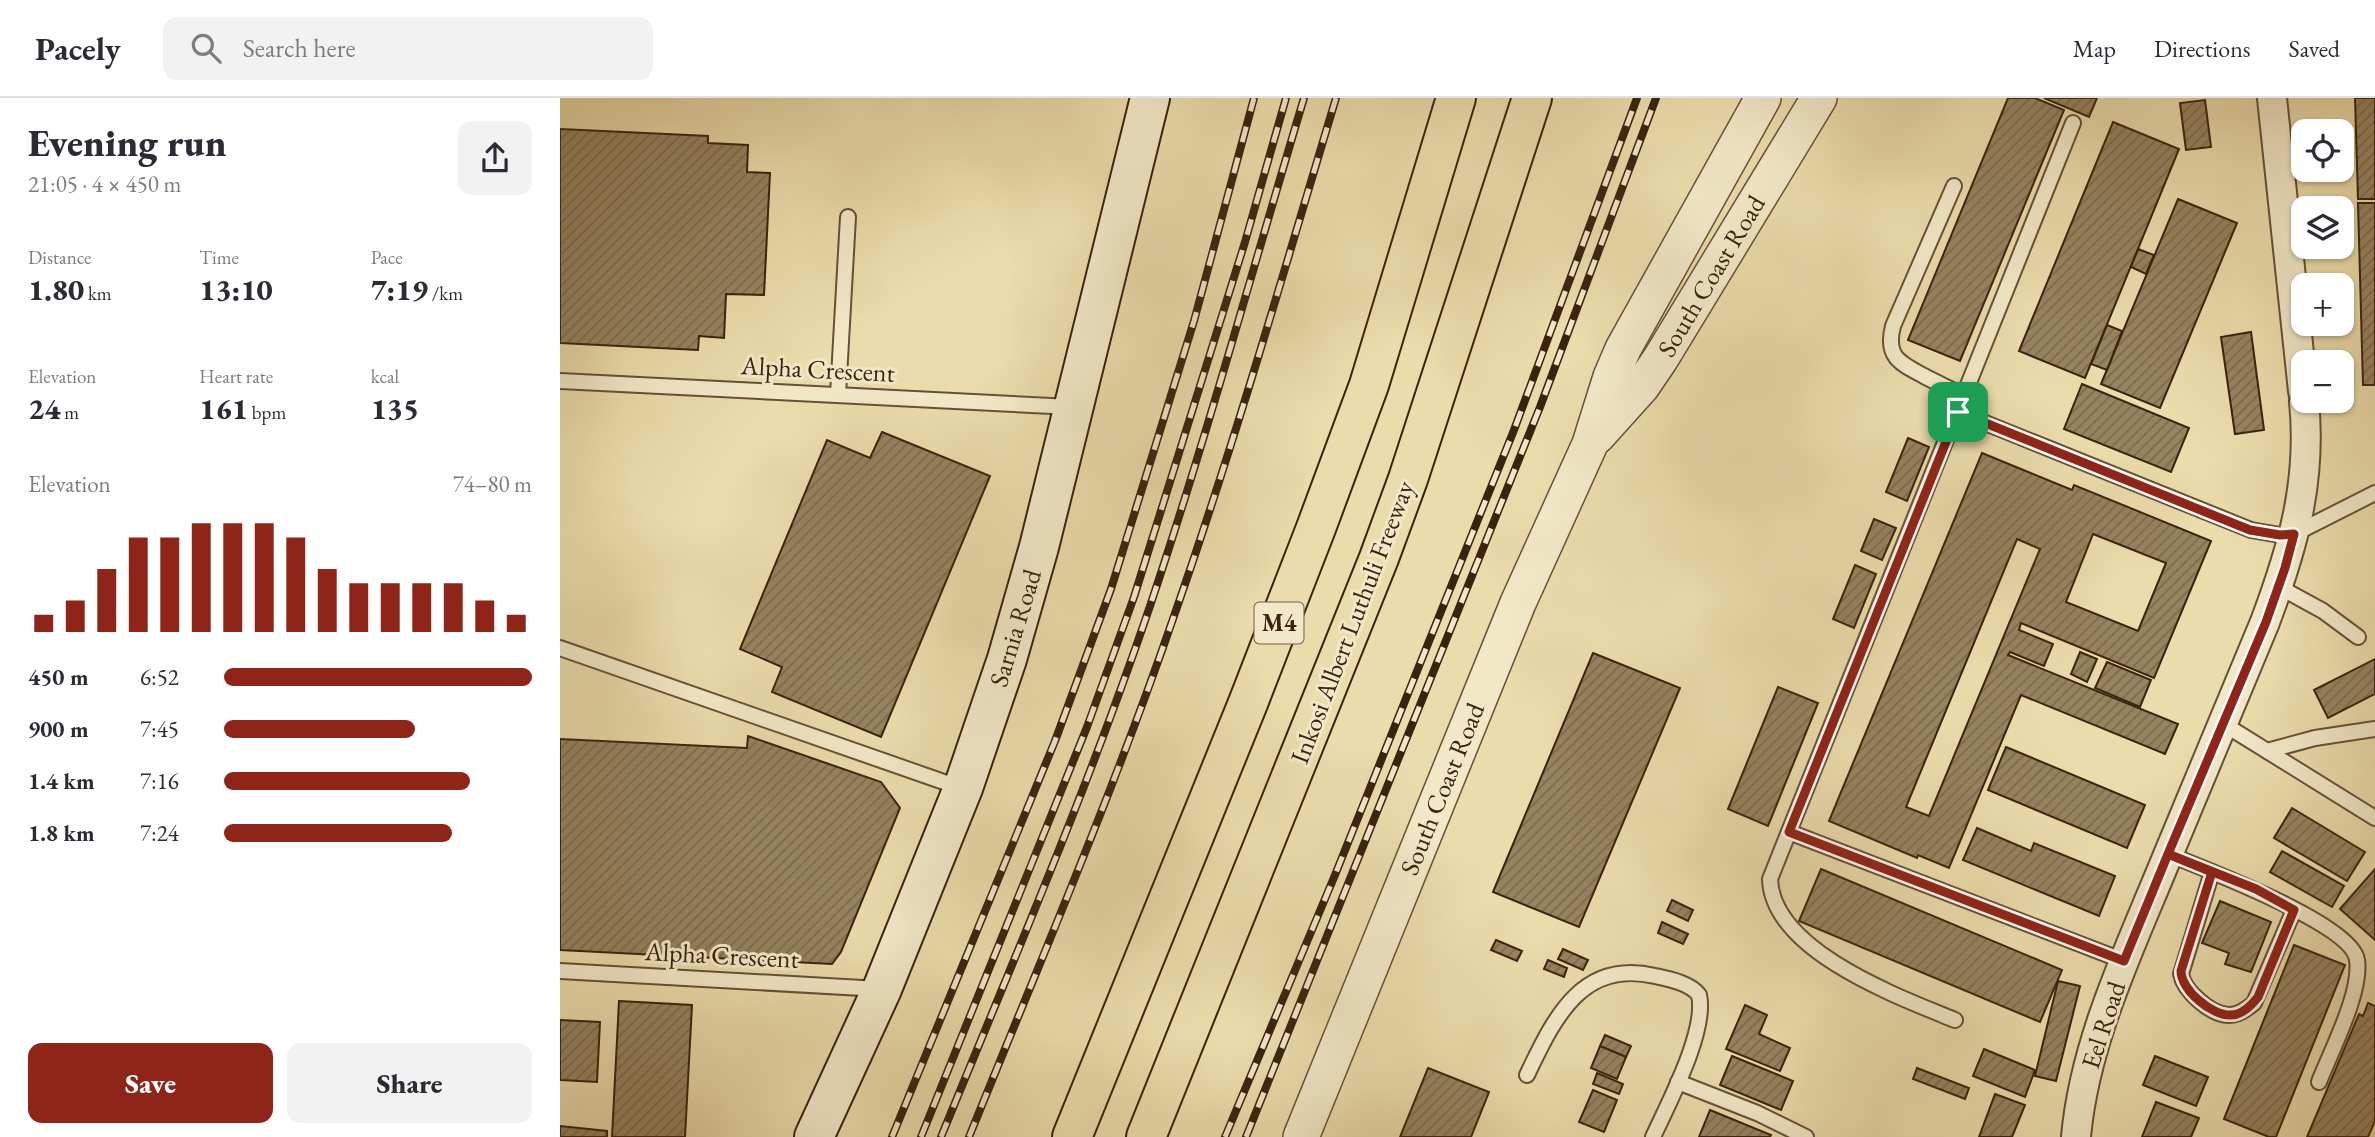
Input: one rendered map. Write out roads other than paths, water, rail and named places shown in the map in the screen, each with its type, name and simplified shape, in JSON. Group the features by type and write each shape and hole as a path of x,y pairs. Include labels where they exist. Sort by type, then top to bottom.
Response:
{"highway":[{"name":"M4","path":"1072,1137 1243,716 1369,385 1456,98"},
{"name":"Inkosi Albert Luthuli Freeway","path":"1146,1137 1379,558 1408,479 1532,98"}],"main road":[{"name":"Sarnia Road","path":"814,1137 882,989 963,788 1007,659 1039,547 1150,98"}],"street":[{"name":"South Coast Road","path":"1301,1137 1518,603 1590,444 1611,377 1623,349 1763,98"},
{"name":"South Coast Road","path":"1590,444 1642,386 1661,358 1819,98"},
{"path":"2272,98 2299,350"},
{"name":"Eel Road","path":"2076,1137 2083,1083 2124,961 2279,587 2303,501 2307,431 2305,413"}],"lane":[{"path":"1955,1020 1896,996 1824,957 1803,941 1782,914 1770,891 1771,872 2074,123"},
{"path":"1954,186 1893,326 1890,341 1894,356 1902,365 1964,396"},
{"path":"838,395 848,217"},
{"name":"Alpha Crescent","path":"560,381 1073,407"},
{"path":"1958,412 2250,530 2280,535 2294,534 2375,493"},
{"path":"2279,587 2323,611 2358,637"},
{"path":"560,648 963,788"},
{"path":"2222,723 2375,818"},
{"path":"2267,751 2315,738 2375,729"},
{"path":"1789,832 2124,961"},
{"path":"2168,854 2256,889 2338,936 2352,948 2357,960 2354,992 2319,1082"},
{"path":"2212,872 2181,974 2187,989 2217,1012 2232,1015 2244,1011 2254,1003 2294,910"},
{"name":"Alpha Crescent","path":"560,971 882,989"},
{"path":"1527,1075 1547,1032 1580,990 1607,977 1626,973 1644,973 1686,986 1699,995 1699,1021 1678,1082 1653,1137"},
{"path":"1678,1082 1756,1113 1806,1137"}],"railway":[{"path":"892,1137 1055,741 1111,589 1194,321 1254,98"},
{"path":"921,1137 1087,727 1134,597 1245,242 1286,98"},
{"path":"941,1137 1076,807 1150,606 1210,417 1304,98"},
{"path":"969,1137 1101,813 1151,682 1238,423 1336,98"},
{"path":"1225,1137 1335,875 1514,430 1637,98"},
{"path":"1246,1137 1540,407 1656,98"}]}
